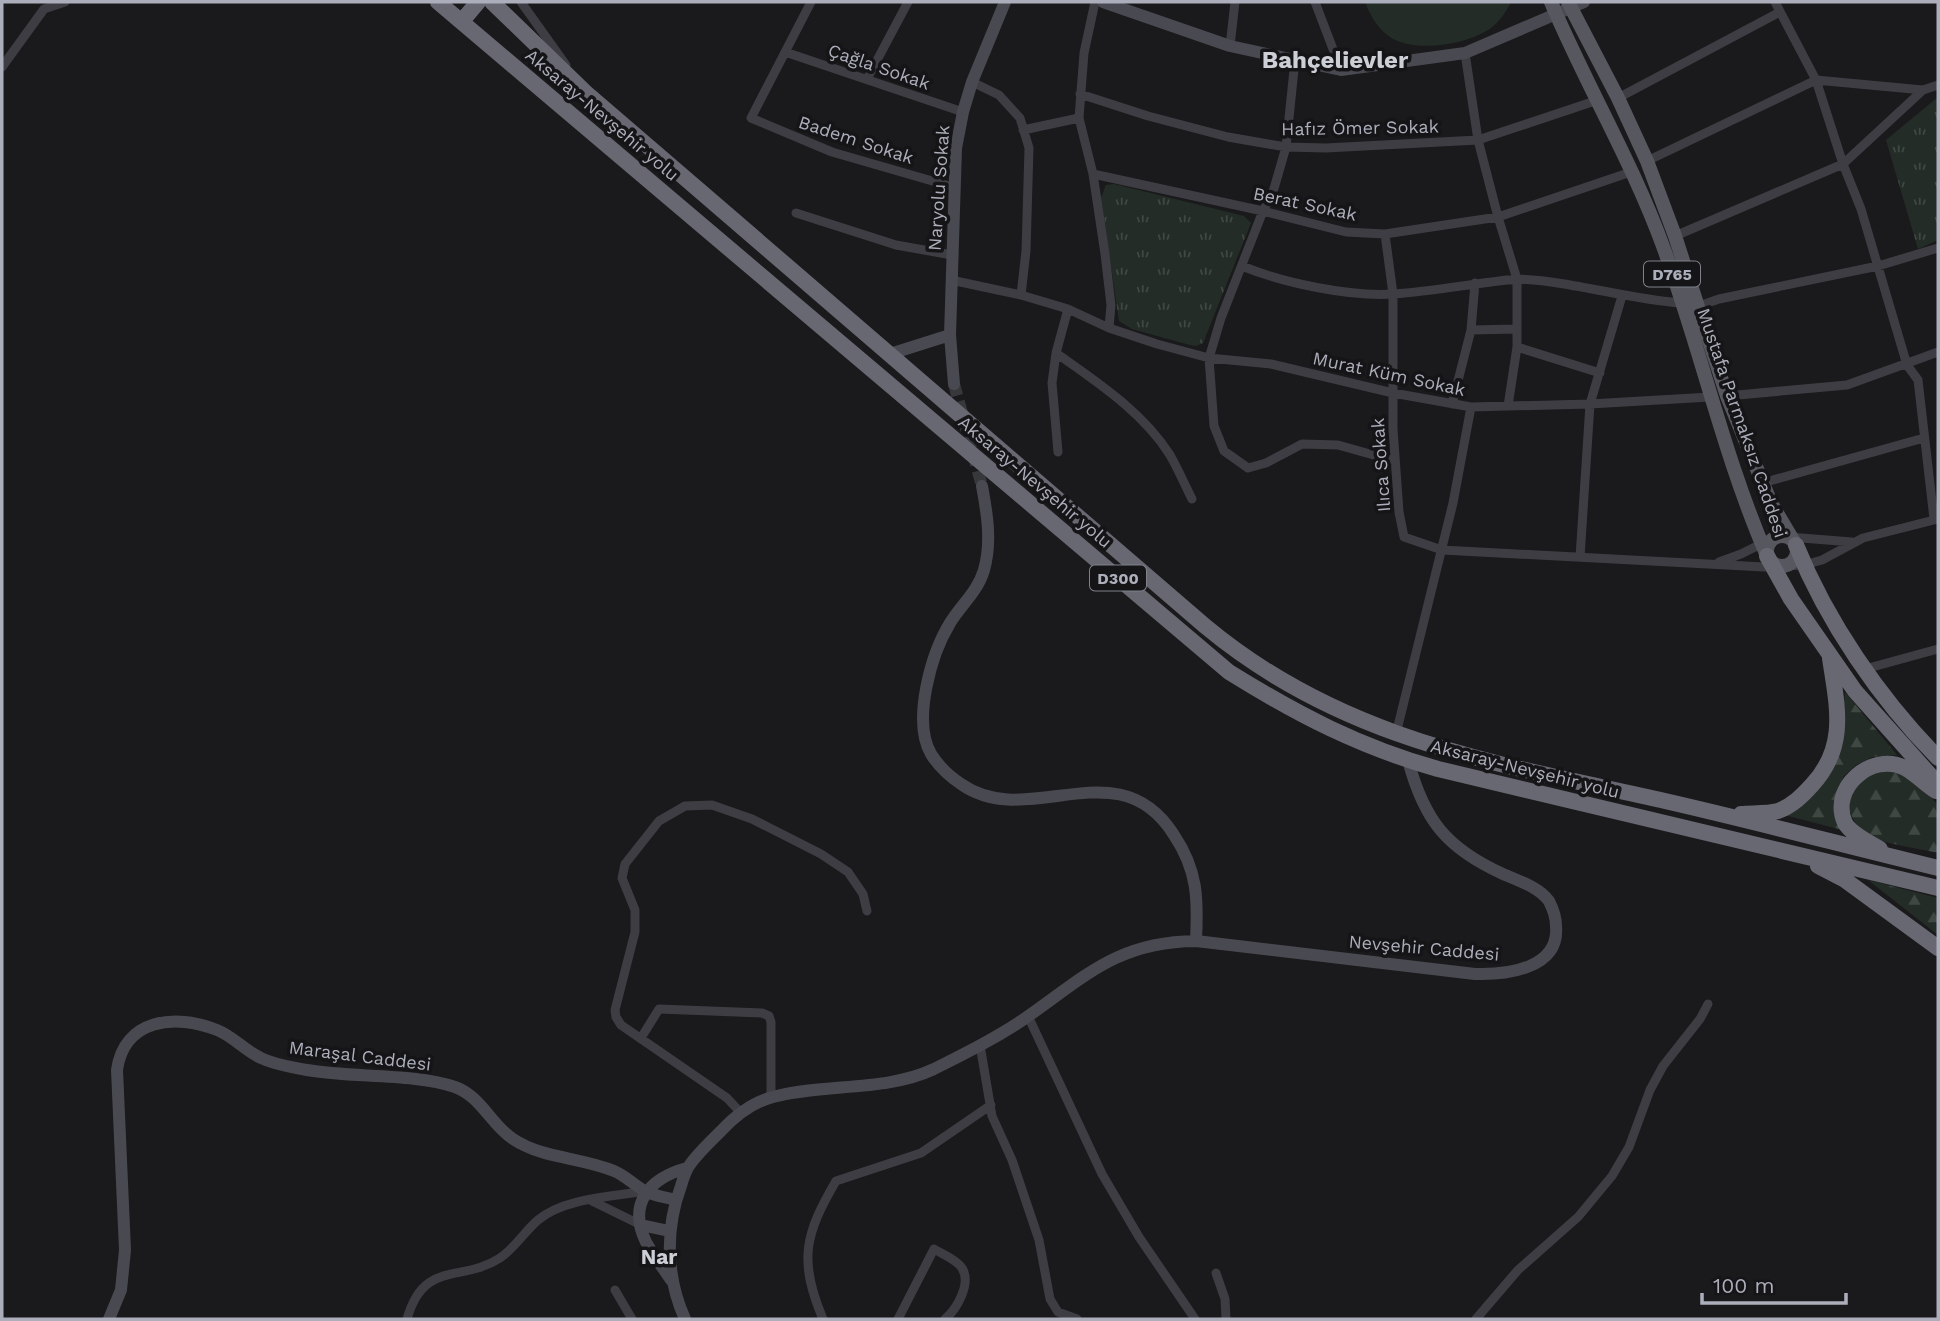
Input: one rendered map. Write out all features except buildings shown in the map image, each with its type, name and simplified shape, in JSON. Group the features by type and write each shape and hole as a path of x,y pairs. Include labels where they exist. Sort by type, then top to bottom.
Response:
{"highway":[{"name":"Aksaray-Nevşehir yolu","path":"438,2 1229,672 1288,708 1330,730 1408,760 1938,888"},
{"path":"462,20 478,2"},
{"name":"Aksaray-Nevşehir yolu","path":"492,2 586,92 890,355 1230,647 1285,684 1317,701 1396,734 1473,758 1726,815 1938,868"},
{"name":"D765","path":"1779,549 1804,565 1865,669 1891,705 1938,758"},
{"name":"Mustafa Parmaksız Caddesi","path":"1779,549 1829,656 1854,691 1938,784"},
{"path":"1726,815 1778,811 1798,800 1824,772 1836,748 1838,710 1829,656"},
{"path":"1919,738 1938,745"},
{"path":"1894,858 1858,836 1846,824 1841,801 1851,779 1878,764 1903,767 1938,793"},
{"path":"1777,849 1845,880 1938,948"}],"main road":[{"name":"Mustafa Parmaksız Caddesi","path":"1574,4 1647,161 1699,306 1727,396 1762,483 1779,549"},
{"name":"Mustafa Parmaksız Caddesi","path":"1553,8 1598,100 1664,248 1710,397 1779,549"}],"street":[{"path":"2,67 44,9 65,2"},
{"path":"521,2 586,92"},
{"path":"785,52 811,2"},
{"path":"867,79 908,2"},
{"name":"Naryolu Sokak","path":"954,384 950,335 956,148 972,82 1005,2"},
{"path":"1095,2 1084,53 1079,118 1093,174 1111,305 1109,328"},
{"path":"1103,2 1230,46 1341,70 1465,53 1553,8 1574,4"},
{"path":"1230,46 1235,2"},
{"path":"1315,2 1341,70"},
{"path":"1442,550 1714,564 1779,549 1854,542 1936,519 1918,380 1907,365 1861,209 1843,164 1816,80 1775,2"},
{"path":"1618,98 1780,12"},
{"name":"Çağla Sokak","path":"785,52 963,112"},
{"name":"Badem Sokak","path":"785,52 751,118 832,152 953,187"},
{"path":"1465,53 1478,141 1497,217 1517,279 1517,347 1508,406"},
{"path":"1295,60 1286,147 1273,192 1221,318 1209,358 1214,426 1224,451 1248,468 1266,463 1303,444 1338,445 1395,460"},
{"path":"1647,161 1816,80 1923,90 1938,85"},
{"path":"972,82 999,95 1020,118 1029,148 1026,251 1021,295"},
{"path":"1675,236 1843,164 1923,90"},
{"name":"Hafız Ömer Sokak","path":"1080,94 1228,137 1286,147 1326,148 1478,141 1598,100"},
{"path":"1023,130 1079,118"},
{"name":"Berat Sokak","path":"1093,174 1346,232 1385,234 1497,217 1631,172"},
{"path":"796,213 896,244 952,255"},
{"name":"Ilıca Sokak","path":"1385,234 1393,294 1393,393 1399,512 1404,537 1442,550"},
{"path":"1699,306 1719,299 1878,266 1938,248"},
{"path":"1242,266 1300,284 1368,294 1393,294 1517,279 1681,303"},
{"name":"Murat Küm Sokak","path":"951,280 1021,295 1068,309 1109,328 1209,358 1271,364 1393,393 1471,407 1710,397"},
{"path":"1452,404 1471,330 1475,283"},
{"path":"1580,557 1590,404 1622,296"},
{"path":"1058,452 1052,383 1056,353 1068,309"},
{"path":"1471,330 1517,329"},
{"path":"890,355 950,335"},
{"path":"1517,347 1600,373"},
{"path":"1727,396 1847,385 1938,352"},
{"path":"1056,353 1103,387 1149,428 1170,455 1192,499"},
{"path":"1396,734 1453,503 1471,407"},
{"path":"1762,483 1924,438"},
{"path":"982,486 988,526 987,557 978,584 953,619 939,646 922,714 922,728 931,755 953,778 970,790 993,799 1027,799 1105,792 1123,794 1143,802 1159,814 1170,828 1189,863 1197,896 1196,942"},
{"path":"1804,565 1822,560 1854,542"},
{"path":"1714,564 1779,549"},
{"path":"1865,669 1938,649"},
{"name":"Nevşehir Caddesi","path":"1028,1016 1096,967 1122,954 1161,944 1196,942 1475,974 1511,972 1539,962 1555,942 1557,931 1550,903 1532,887 1462,851 1445,835 1421,802 1408,760"},
{"path":"741,1113 727,1098 621,1025 616,1017 615,1010 635,932 635,909 622,877 625,864 659,821 685,806 712,806 752,820 821,854 848,872 863,894 867,911"},
{"path":"1476,1319 1518,1270 1578,1217 1612,1175 1629,1147 1650,1090 1663,1066 1700,1019 1708,1004"},
{"path":"641,1038 659,1009 762,1013 769,1016 771,1097"},
{"path":"672,1282 669,1231 675,1200 687,1168 741,1113 771,1097 916,1076 979,1045 1028,1016 1108,1186 1195,1319"},
{"name":"Maraşal Caddesi","path":"109,1319 121,1290 125,1250 118,1058 133,1034 159,1023 178,1022 218,1030 264,1059 304,1069 452,1087 478,1100 498,1128 527,1147 615,1171 645,1191 675,1200"},
{"path":"979,1045 992,1116 1012,1160 1039,1240 1050,1298 1058,1312 1077,1319"},
{"path":"823,1319 815,1300 806,1254 816,1215 836,1181 922,1153 991,1105"},
{"path":"407,1319 415,1297 431,1282 453,1272 492,1262 508,1251 537,1221 551,1211 577,1202 645,1191 665,1175 687,1168"},
{"path":"645,1191 641,1225 647,1242 672,1282 684,1319"},
{"path":"592,1201 641,1225 669,1231"},
{"path":"898,1319 934,1249 955,1261 962,1268 964,1275 960,1297 952,1313 945,1319"},
{"path":"1216,1273 1225,1299 1226,1319"},
{"path":"615,1290 632,1319"}],"green space":[{"path":"1365,2 1511,2 1497,23 1481,34 1454,43 1423,46 1396,40 1386,34 1373,19"},
{"path":"1938,97 1938,240 1918,249 1886,140"},
{"path":"1114,184 1244,216 1251,223 1203,343 1190,345 1132,329 1119,321 1101,198 1106,185"},
{"path":"1845,692 1897,755 1872,757 1856,765 1844,776 1836,797 1846,831 1781,814 1841,738"},
{"path":"1878,770 1901,772 1938,805 1938,853 1874,839 1853,819 1848,804 1850,790 1856,781"},
{"path":"1868,880 1938,898 1938,935"}],"tunnel":[{"path":"954,384 982,486"}],"district":[{"name":"Bahçelievler","path":"1335,60"},
{"name":"Nar","path":"659,1257"}]}
